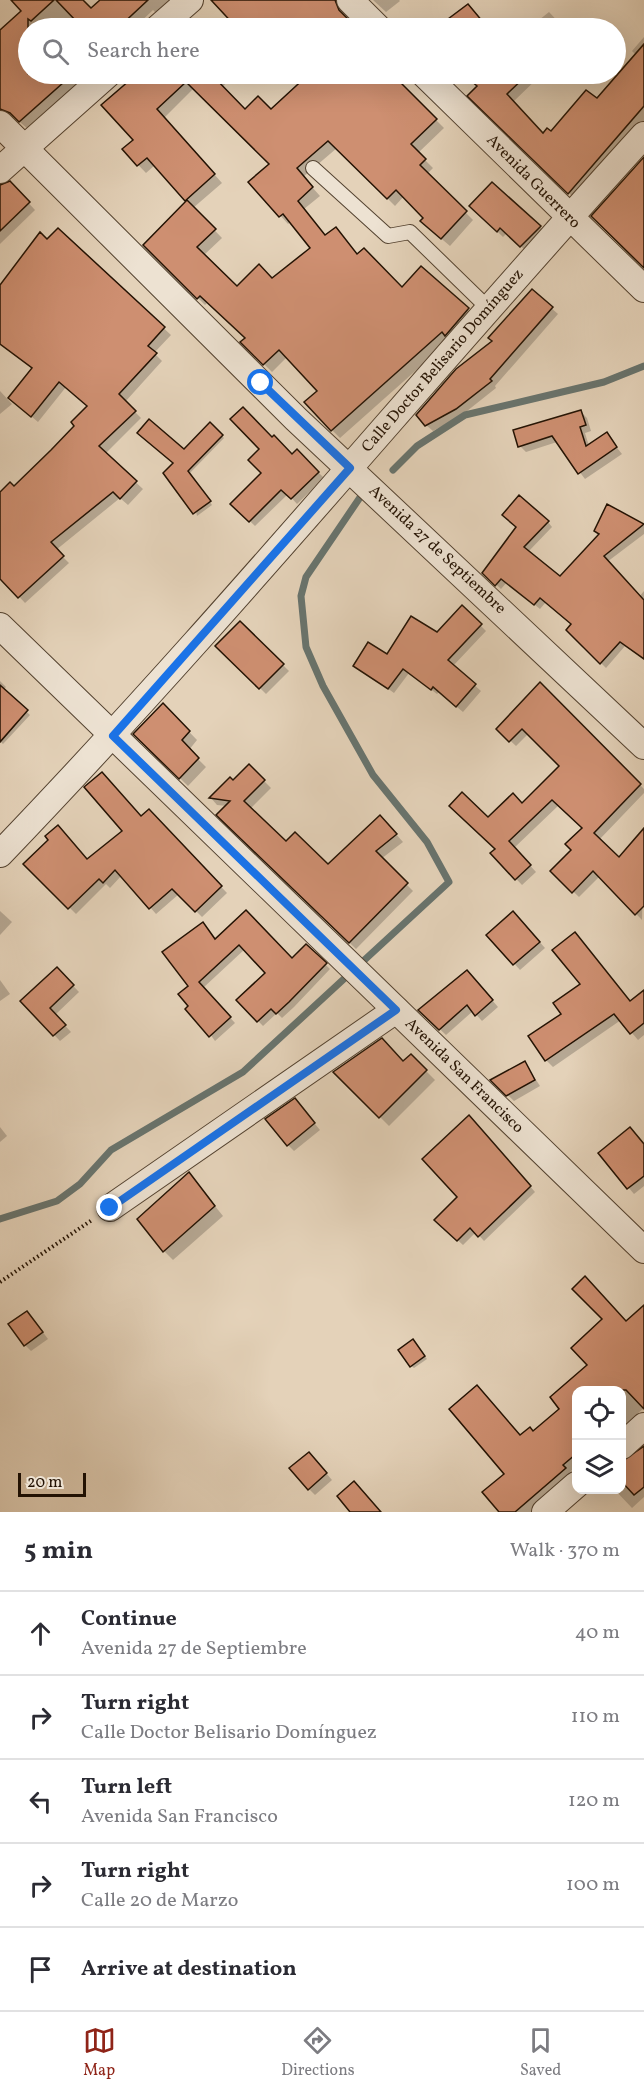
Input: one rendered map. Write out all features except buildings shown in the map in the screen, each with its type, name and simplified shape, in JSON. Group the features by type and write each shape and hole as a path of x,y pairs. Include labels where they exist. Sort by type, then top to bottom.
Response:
{"street":[{"path":"169,18 190,0"},
{"path":"350,0 368,18"},
{"path":"0,170 97,84"},
{"name":"Avenida Guerrero","path":"434,84 568,218 644,289"},
{"name":"Avenida 27 de Septiembre","path":"0,124 350,468 644,746"},
{"name":"Calle Doctor Belisario Domínguez","path":"0,854 113,736 350,468 487,307 644,135"},
{"name":"Avenida San Francisco","path":"0,627 644,1250"},
{"path":"110,1208 396,1010"},
{"path":"626,1442 644,1426"},
{"path":"545,1512 572,1488"}],"lane":[{"path":"313,168 388,236 410,232 487,307"}],"path":[{"path":"0,1282 110,1208"}],"waterway":[{"path":"393,470 417,446 465,415 604,382 644,366"},
{"path":"0,1219 57,1201 80,1184 111,1150 243,1072 449,882 427,842 373,775 323,686 306,647 301,596 306,577 363,493"}],"route":[{"path":"110,1208 396,1010 113,736 350,468 261,383"}]}
